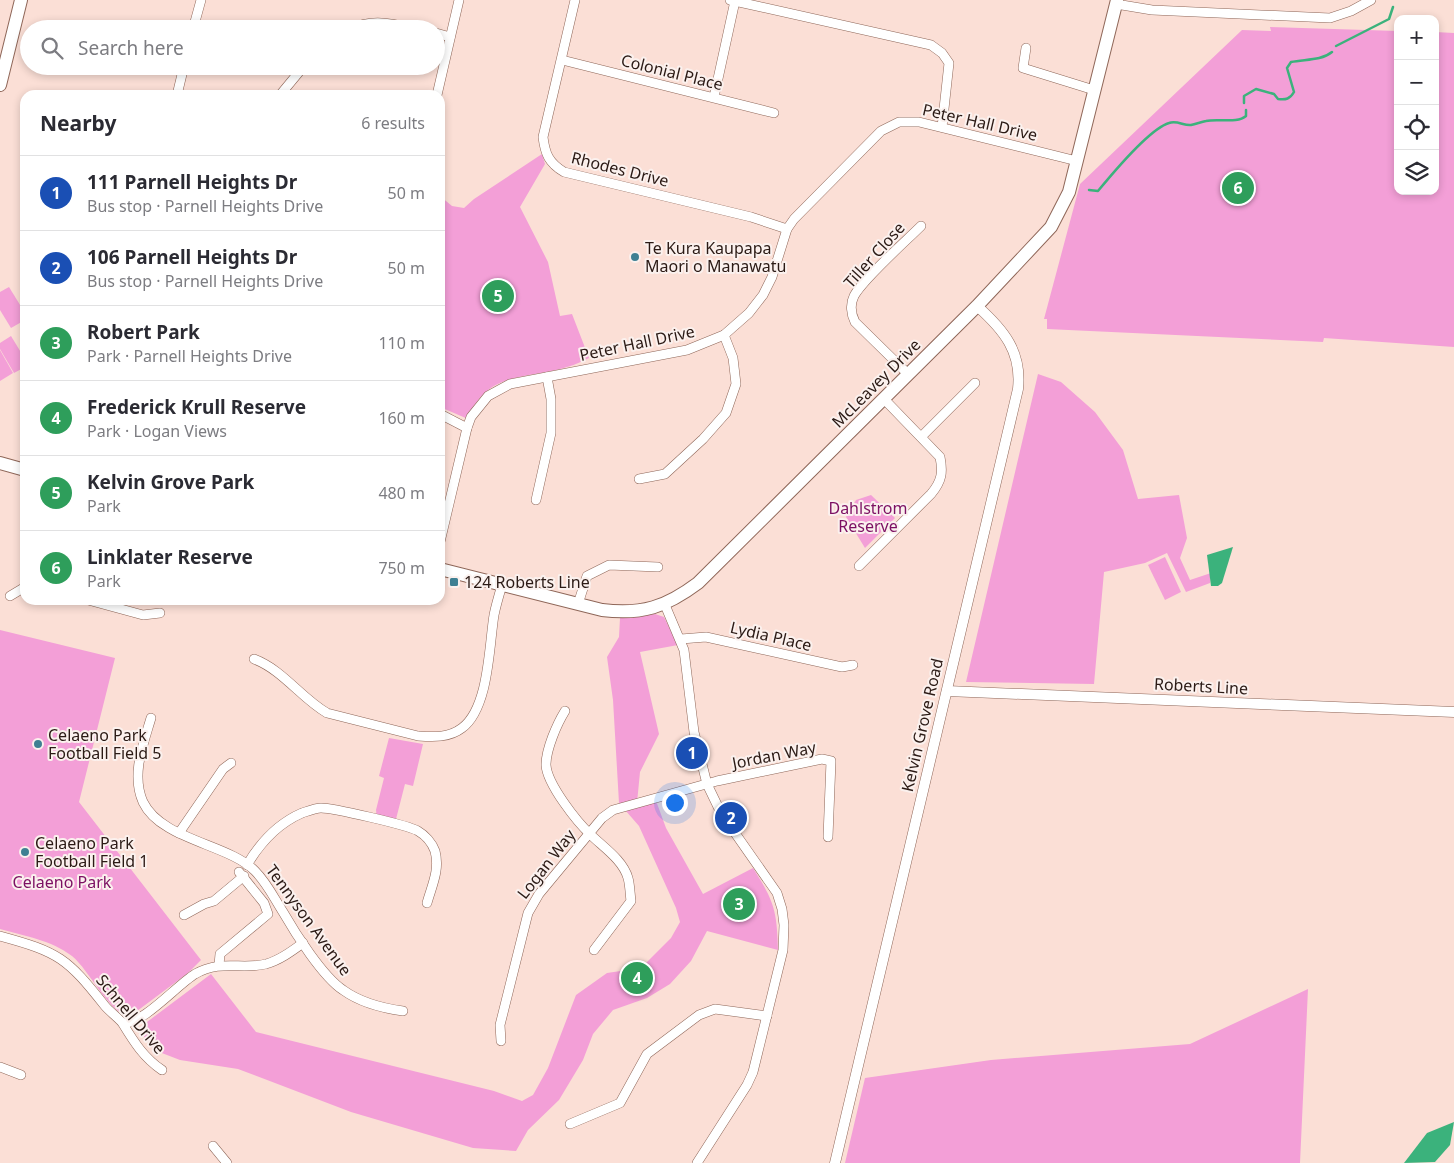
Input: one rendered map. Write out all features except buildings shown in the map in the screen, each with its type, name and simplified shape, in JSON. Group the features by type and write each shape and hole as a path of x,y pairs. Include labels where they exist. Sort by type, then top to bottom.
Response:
{"main road":[{"path":"0,85 20,0"},
{"path":"1077,161 1116,2"},
{"name":"McLeavey Drive","path":"665,605 698,583 725,558 977,306 1051,227 1065,202 1077,161"},
{"path":"0,463 20,469"},
{"path":"445,571 578,604 621,612 665,605"}],"street":[{"path":"195,20 201,0"},
{"path":"445,59 459,0"},
{"name":"Rhodes Drive","path":"575,0 543,137 547,156 555,166 564,172 752,216 787,229"},
{"path":"1116,2 1152,10 1330,18 1351,11 1371,0"},
{"path":"714,98 733,1 931,45 942,53 949,63 942,127"},
{"path":"445,35 450,36"},
{"path":"1026,48 1023,68 1094,90"},
{"name":"Colonial Place","path":"562,60 774,114"},
{"path":"178,90 182,75"},
{"path":"284,90 297,75"},
{"path":"438,90 441,75"},
{"name":"Peter Hall Drive","path":"445,521 467,428 481,403 499,388 687,350 724,335 749,313 763,295 772,278 787,229 812,199 881,131 891,125 908,121 942,127 1077,161"},
{"name":"Tiller Close","path":"908,374 855,322 852,316 852,302 860,288 921,226"},
{"name":"Kelvin Grove Road","path":"835,1163 1018,389 1019,372 1016,357 1003,333 977,306"},
{"path":"639,479 665,474 703,439 726,413 736,384 733,358 724,335"},
{"path":"536,500 551,433 551,399 547,377"},
{"path":"921,437 975,383"},
{"path":"859,566 940,484 943,470 940,457 883,398"},
{"path":"445,417 467,428"},
{"path":"578,604 587,576 609,565 658,567"},
{"path":"254,659 274,669 315,706 327,713 418,736 450,735 463,728 478,705 490,652 494,615 502,585"},
{"path":"10,596 20,590"},
{"path":"106,605 143,615 160,614"},
{"path":"665,605 681,639 694,732 707,784 721,813 777,893 784,925 783,950 760,1046 747,1085 697,1163"},
{"name":"Lydia Place","path":"681,639 706,636 842,667 853,665"},
{"name":"Roberts Line","path":"947,691 1454,712"},
{"path":"565,711 556,726 546,765 557,792 589,834 621,865 628,877 631,901 594,950"},
{"name":"Tennyson Avenue","path":"151,718 138,760 139,790 144,804 166,827 247,865 258,874 275,896 303,943 341,989 365,1002 403,1011"},
{"name":"Jordan Way","path":"707,784 822,759 831,761 828,837"},
{"path":"179,833 223,769 231,763"},
{"name":"Logan Way","path":"501,1041 500,1025 528,913 538,894 602,818 613,810 707,784"},
{"path":"247,865 256,851 273,833 286,822 303,813 322,808 401,824 418,830 428,840 434,850 438,867 427,903"},
{"path":"184,915 204,904 214,901 241,874 264,903 268,914 220,954 219,965"},
{"name":"Schnell Drive","path":"0,936 44,949 64,960 82,977 116,1020 123,1023 124,1030 149,1062 162,1070"},
{"path":"123,1023 136,1020 192,976 219,965 266,964 279,959 303,943"},
{"path":"570,1124 620,1102 647,1054 699,1015 714,1009 767,1016"},
{"path":"0,1067 21,1075"},
{"path":"213,1146 227,1163"}],"green space":[{"path":"1270,27 1394,31 1394,195 1439,195 1439,32 1454,33 1454,347 1324,338 1323,342 1047,329 1047,319 1044,319 1080,184 1242,30 1271,31"},
{"path":"542,154 545,164 520,207 548,262 560,316 572,314 589,358 570,366 509,379 497,384 476,403 468,419 445,409 445,200 452,206 464,208 474,199"},
{"path":"9,287 20,305 20,323 11,328 0,310 0,292"},
{"path":"11,336 20,351 20,370 14,373 0,349 0,343"},
{"path":"0,350 13,373 0,381"},
{"path":"1038,374 1061,382 1095,412 1123,450 1138,499 1179,495 1187,538 1180,558 1190,580 1211,573 1210,583 1186,592 1167,553 1145,563 1104,572 1094,684 966,682"},
{"name":"Dahlstrom Reserve","path":"871,495 895,518 865,548 846,517 856,500"},
{"path":"1165,557 1181,592 1165,600 1148,565"},
{"path":"655,614 664,617 678,645 640,652 659,734 640,772 637,803 655,798 666,828 703,894 753,868 766,889 773,906 777,925 778,950 707,931 691,961 670,984 647,998 613,1010 593,1034 583,1060 559,1100 528,1130 516,1151 473,1148 351,1112 238,1069 180,1060 154,1050 142,1034 143,1025 211,974 256,1032 494,1091 522,1101 533,1095 548,1068 576,995 607,973 641,968 671,938 680,922 676,908 639,826 619,803 613,700 607,657 619,637 620,618"},
{"name":"Celaeno Park","path":"0,630 115,658 79,802 201,960 188,973 129,1017 113,1007 72,956 47,942 0,929"},
{"path":"389,738 423,744 413,786 405,784 395,823 377,819 376,810 384,778 379,776"},
{"path":"1308,989 1300,1163 845,1163 865,1078 991,1060 1190,1044"}],"shaded area":[{"path":"1233,547 1222,583 1218,586 1211,586 1207,555"},
{"path":"1454,1122 1450,1145 1435,1162 1404,1163 1427,1133"}],"waterway":[{"path":"1336,46 1389,19 1393,7"},
{"path":"1244,103 1244,96 1256,89 1274,94 1278,99 1289,98 1294,92 1287,68 1291,62 1318,58 1332,52"},
{"path":"1089,190 1098,191 1131,153 1161,127 1172,122 1191,125 1211,120 1238,120 1246,116 1246,110"}],"place":[{"name":"Linklater Reserve","path":"1238,188"},
{"name":"Te Kura Kaupapa Maori o Manawatu","path":"635,257"},
{"name":"Kelvin Grove Park","path":"498,296"},
{"name":"124 Roberts Line","path":"454,582"},
{"name":"Celaeno Park Football Field 5","path":"38,744"},
{"name":"111 Parnell Heights Dr","path":"692,753"},
{"name":"106 Parnell Heights Dr","path":"731,818"},
{"name":"Celaeno Park Football Field 1","path":"25,852"},
{"name":"Robert Park","path":"739,904"},
{"name":"Frederick Krull Reserve","path":"637,978"}]}
